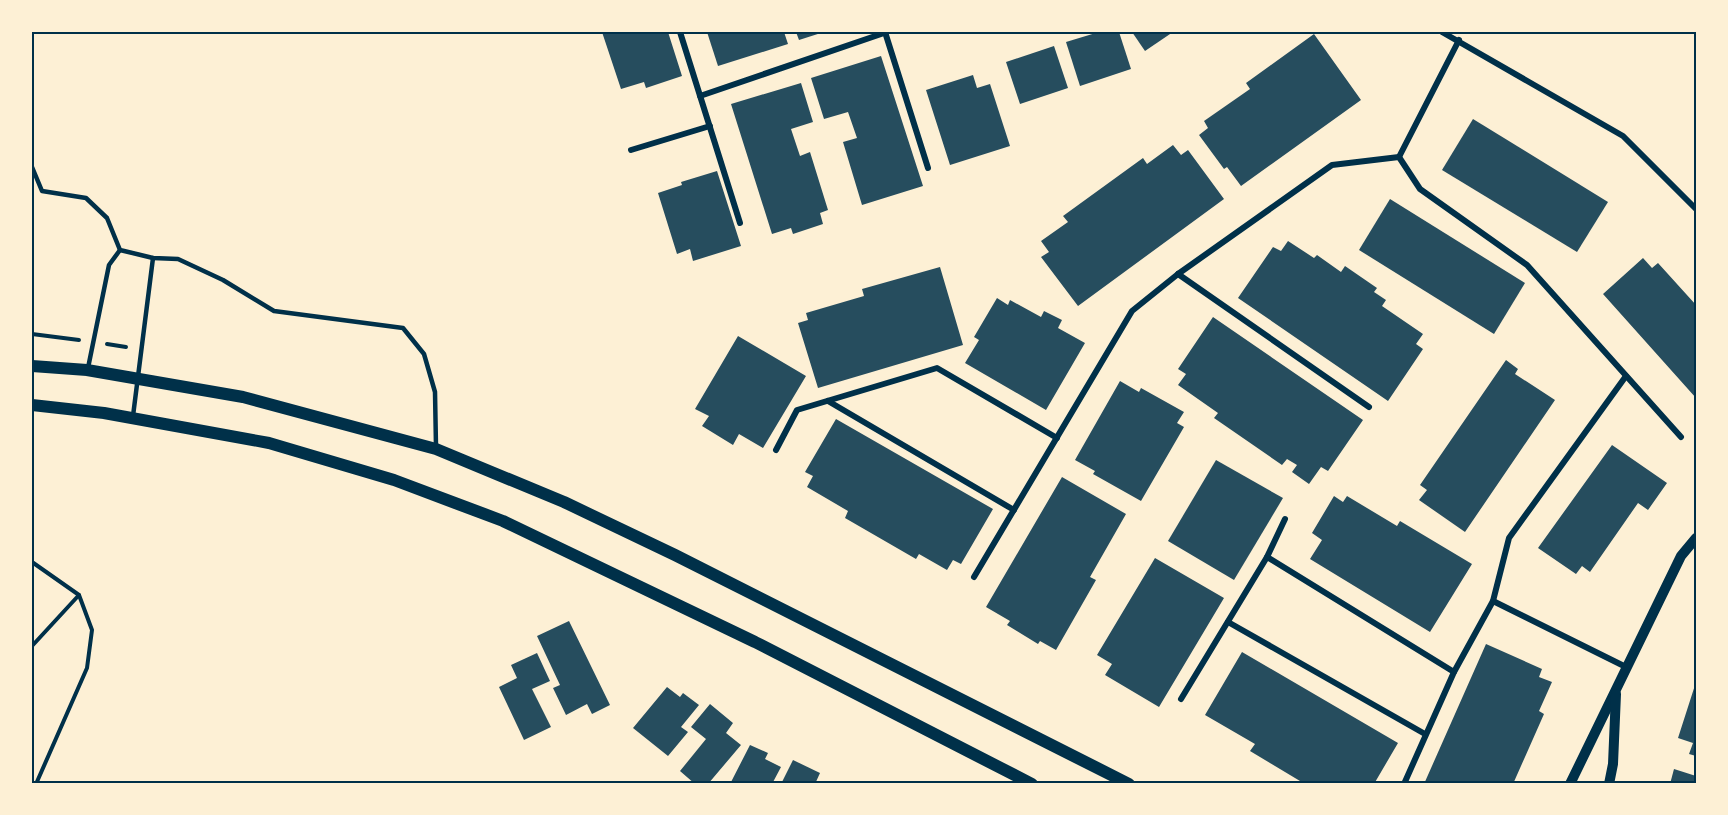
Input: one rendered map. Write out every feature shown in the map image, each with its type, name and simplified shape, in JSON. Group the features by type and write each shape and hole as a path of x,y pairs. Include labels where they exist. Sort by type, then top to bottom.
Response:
{"main road":[{"path":"32,366 87,370 243,397 436,449 564,502 675,555 1129,783"},
{"path":"32,405 133,418 269,443 394,480 503,521 755,642 1032,783"}],"street":[{"path":"680,32 740,223"},
{"path":"700,96 886,32 928,168"},
{"path":"1442,32 1623,135 1696,209"},
{"path":"1399,157 1459,40"},
{"path":"632,150 710,126"},
{"path":"974,577 1132,311 1178,273 1332,165 1399,157"},
{"path":"1399,157 1420,189 1527,265 1681,437"},
{"path":"1178,273 1369,407"},
{"path":"776,450 797,410 937,368 1057,438"},
{"path":"1404,783 1454,672 1492,601 1509,538 1626,376"},
{"path":"828,401 1014,510"},
{"path":"1181,699 1267,557 1285,519"},
{"path":"1570,783 1681,556 1696,538"},
{"path":"1267,557 1454,672"},
{"path":"1492,601 1626,667"},
{"path":"1228,622 1425,734"},
{"path":"1610,783 1616,691"}],"lane":[{"path":"32,167 42,191 86,198 107,218 120,250"},
{"path":"120,250 153,258 178,259 223,280 274,311 403,328 424,354 435,392 436,449"},
{"path":"87,370 110,265 120,250"},
{"path":"133,418 153,258"}],"path":[{"path":"32,562 79,595 92,630 87,668 36,783"},
{"path":"32,646 79,595"}],"building":[{"path":"602,32 668,32 682,76 646,88 644,82 621,89"},
{"path":"707,32 784,32 788,44 718,66"},
{"path":"796,32 824,32 799,40"},
{"path":"1099,32 1119,32 1131,69 1080,86 1066,42"},
{"path":"1132,32 1173,32 1145,51"},
{"path":"1314,34 1361,100 1241,186 1227,167 1224,169 1199,135 1208,128 1204,121 1250,89 1246,83"},
{"path":"1054,46 1068,88 1020,104 1006,62"},
{"path":"881,56 923,186 862,205 843,142 857,138 848,112 824,119 811,78"},
{"path":"973,75 977,88 990,84 1010,146 950,165 926,90"},
{"path":"801,83 813,122 791,129 800,156 810,152 828,210 820,213 823,224 793,234 791,228 772,234 731,104"},
{"path":"1473,119 1608,202 1577,252 1442,170"},
{"path":"1173,145 1181,155 1188,150 1224,199 1078,306 1041,257 1049,252 1041,241 1068,222 1063,216 1143,158 1147,164"},
{"path":"717,171 741,246 693,261 690,249 677,254 658,193 682,185 681,182"},
{"path":"1390,199 1525,283 1494,334 1359,250"},
{"path":"1288,241 1314,258 1317,255 1341,272 1345,266 1377,288 1374,292 1386,300 1382,306 1423,334 1416,344 1423,349 1388,401 1238,298 1273,247 1281,251"},
{"path":"1643,258 1652,268 1658,263 1696,305 1696,398 1603,294"},
{"path":"940,267 963,345 818,388 798,323 808,320 806,313 864,296 862,289"},
{"path":"997,298 1008,305 1010,300 1041,317 1044,311 1062,320 1058,328 1085,343 1046,410 965,363 979,340 974,337"},
{"path":"1213,317 1363,420 1328,471 1321,467 1309,484 1292,472 1297,465 1287,459 1282,465 1214,418 1218,413 1178,385 1186,374 1178,369"},
{"path":"738,336 806,376 763,448 739,434 733,445 702,426 709,416 695,409"},
{"path":"1506,360 1518,369 1515,374 1555,400 1465,532 1419,500 1427,490 1420,485"},
{"path":"1120,381 1139,392 1141,388 1184,412 1177,423 1184,427 1141,501 1093,474 1095,471 1075,460"},
{"path":"836,419 993,509 961,564 953,560 947,570 919,554 916,559 845,518 848,511 807,487 813,476 805,472"},
{"path":"1612,445 1667,483 1648,510 1638,503 1590,572 1582,566 1576,574 1538,548"},
{"path":"1216,460 1283,498 1234,580 1168,541"},
{"path":"1062,477 1126,514 1090,577 1096,580 1056,650 1040,641 1038,644 1007,625 1010,621 986,607"},
{"path":"1334,496 1343,502 1347,496 1397,526 1400,521 1472,564 1430,632 1310,559 1322,540 1312,533"},
{"path":"1155,558 1224,598 1159,707 1105,675 1112,664 1097,655"},
{"path":"569,621 610,705 592,714 587,704 566,715 553,688 560,685 537,636"},
{"path":"1486,644 1542,669 1539,677 1552,682 1539,711 1544,714 1513,784 1424,784"},
{"path":"1242,652 1398,743 1374,784 1305,784 1250,751 1255,744 1205,715"},
{"path":"537,653 550,681 532,689 551,727 524,740 499,687 517,678 511,665"},
{"path":"1696,682 1696,756 1689,754 1693,743 1678,738"},
{"path":"667,687 680,697 683,693 699,705 681,727 688,732 668,756 633,728"},
{"path":"710,704 733,723 726,733 741,745 708,784 695,784 680,771 706,739 691,727"},
{"path":"750,745 768,753 765,759 781,767 772,784 730,784"},
{"path":"793,760 820,773 815,784 781,784"},
{"path":"1674,769 1696,776 1696,784 1670,784"}]}
